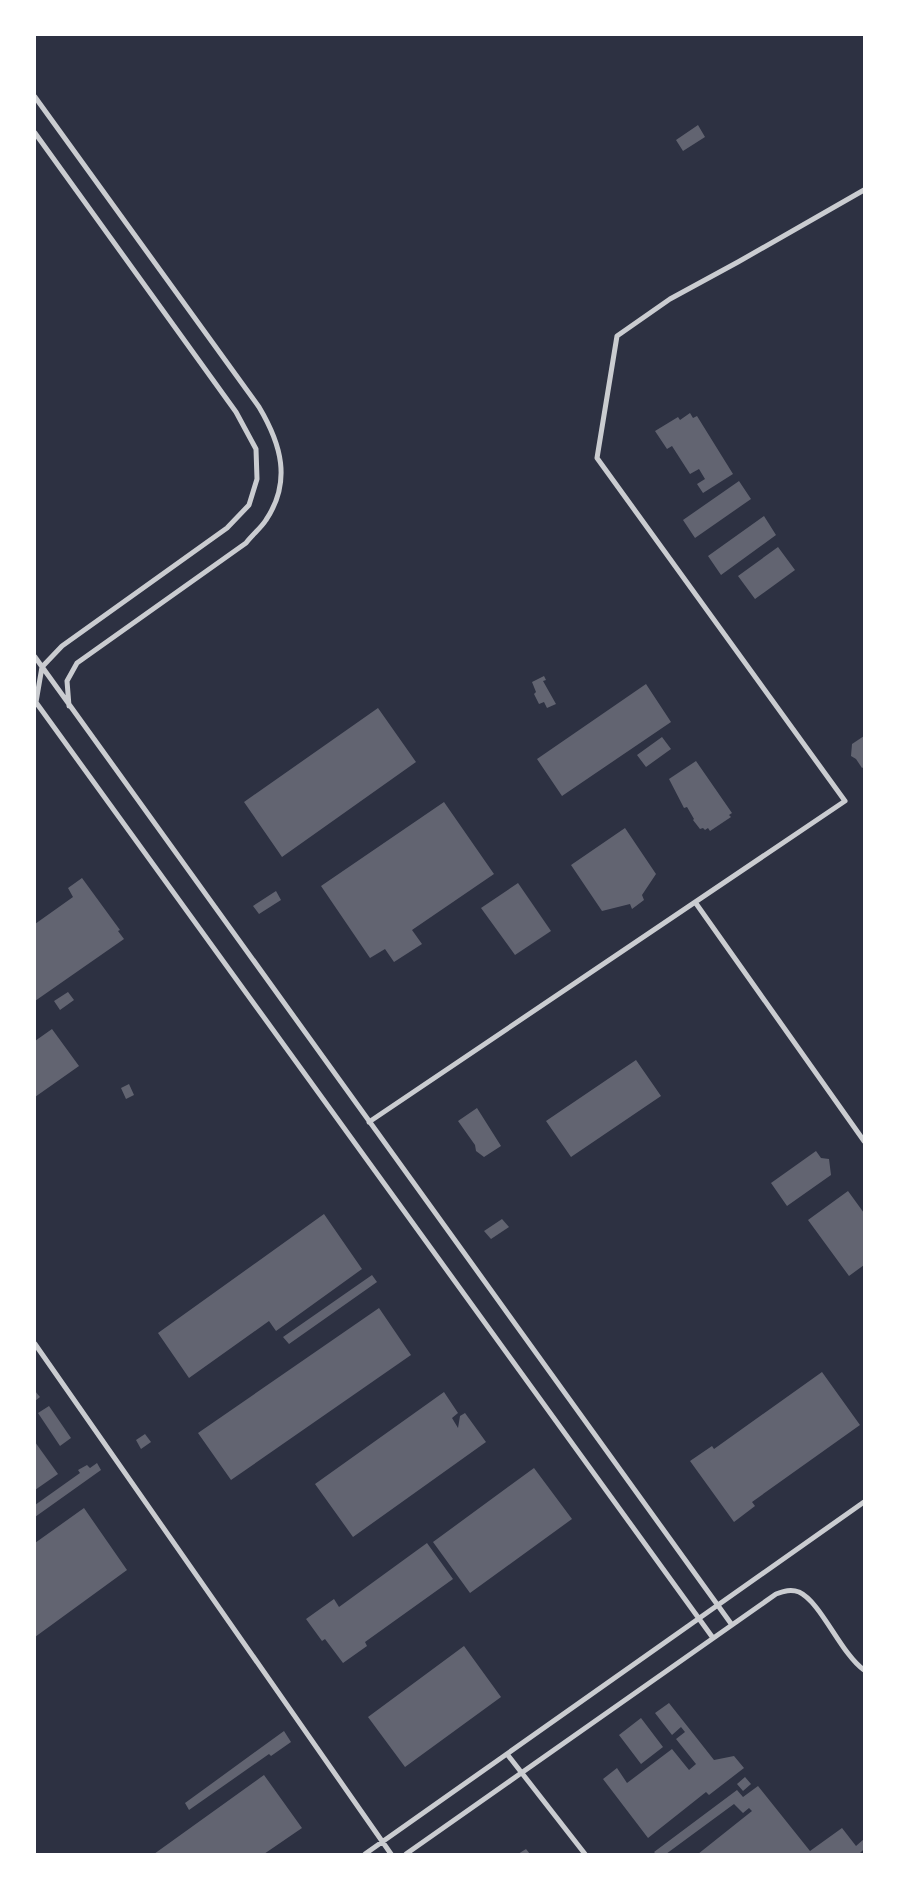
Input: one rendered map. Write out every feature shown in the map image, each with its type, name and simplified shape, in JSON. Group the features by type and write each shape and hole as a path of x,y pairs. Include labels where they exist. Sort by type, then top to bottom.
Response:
{"street":[{"path":"35,97 259,407 271,428 280,454 280,490 266,520 246,543 77,663 67,682 70,706"},
{"path":"35,133 236,412 256,449 257,479 249,506 227,528 62,646 42,667 36,701 713,1638"},
{"path":"369,1122 845,801 597,458 618,336 670,299 864,190"},
{"path":"35,657 732,1625"},
{"path":"695,902 864,1141"},
{"path":"35,1344 391,1854"},
{"path":"365,1854 864,1502"},
{"path":"406,1854 776,1594 788,1590 799,1592 809,1600 852,1659 864,1670"},
{"path":"507,1754 585,1854"}],"building":[{"path":"698,125 705,137 683,151 676,140"},
{"path":"690,413 693,418 697,416 733,474 703,493 697,484 705,479 699,469 690,474 672,446 667,449 655,431 678,417 680,420"},
{"path":"739,481 751,499 695,538 683,520"},
{"path":"764,516 776,535 721,575 708,556"},
{"path":"778,547 795,570 755,599 738,576"},
{"path":"544,676 546,680 543,681 556,704 547,708 544,702 539,704 534,694 536,692 532,682"},
{"path":"646,684 671,722 562,796 537,759"},
{"path":"378,708 416,762 282,857 244,802"},
{"path":"864,736 864,767 862,768 856,759 851,756 852,744"},
{"path":"662,737 671,749 646,767 637,755"},
{"path":"696,761 732,813 729,815 731,817 710,831 708,828 705,830 703,828 700,829 687,807 684,808 669,779"},
{"path":"444,802 494,874 412,930 422,944 394,962 385,949 370,958 321,886"},
{"path":"625,828 656,874 642,895 644,900 632,909 630,904 602,911 571,865"},
{"path":"82,878 120,930 118,931 124,939 35,1001 35,924 73,897 68,888"},
{"path":"518,883 551,931 515,955 481,908"},
{"path":"276,891 281,900 259,914 253,906"},
{"path":"68,992 74,1000 60,1010 54,1001"},
{"path":"52,1029 79,1066 35,1097 35,1041"},
{"path":"636,1060 661,1096 571,1157 546,1121"},
{"path":"129,1084 134,1095 126,1099 121,1088"},
{"path":"477,1108 501,1146 484,1157 476,1151 475,1145 458,1121"},
{"path":"816,1151 821,1158 829,1159 831,1175 787,1206 771,1183"},
{"path":"848,1191 864,1213 864,1265 849,1276 808,1220"},
{"path":"324,1214 362,1269 276,1331 269,1321 189,1378 158,1333"},
{"path":"502,1219 509,1227 491,1239 484,1231"},
{"path":"372,1275 377,1282 289,1344 283,1337"},
{"path":"379,1308 411,1355 231,1480 198,1433"},
{"path":"822,1372 860,1425 752,1502 755,1506 734,1522 690,1461 712,1446 714,1449"},
{"path":"35,1391 40,1397 35,1401"},
{"path":"444,1392 458,1413 452,1418 458,1428 460,1416 465,1413 486,1442 353,1537 315,1484"},
{"path":"49,1406 71,1438 60,1446 38,1413"},
{"path":"145,1434 151,1442 141,1449 136,1440"},
{"path":"35,1442 58,1474 35,1490"},
{"path":"97,1463 101,1470 35,1517 35,1505 80,1473 78,1470 87,1465 90,1468"},
{"path":"534,1468 572,1519 470,1593 433,1542"},
{"path":"84,1508 127,1570 35,1637 35,1543"},
{"path":"427,1543 453,1579 365,1642 367,1646 343,1663 325,1639 322,1641 306,1619 334,1599 339,1607"},
{"path":"464,1646 501,1697 405,1767 368,1717"},
{"path":"669,1703 714,1760 734,1756 744,1768 709,1795 706,1792 648,1838 603,1779 617,1768 627,1783 672,1749 689,1770 696,1764 676,1739 685,1732 681,1727 672,1735 655,1713"},
{"path":"641,1718 663,1747 641,1764 619,1735"},
{"path":"284,1731 291,1742 271,1756 269,1754 189,1810 185,1803"},
{"path":"264,1775 302,1828 264,1854 154,1854"},
{"path":"745,1777 751,1784 743,1791 737,1784"},
{"path":"758,1786 810,1851 842,1828 856,1846 864,1839 864,1849 859,1854 698,1854 752,1811 749,1808 743,1813 734,1804 666,1854 656,1854 654,1852 737,1790 743,1797"},
{"path":"526,1849 530,1854 518,1854"}]}
